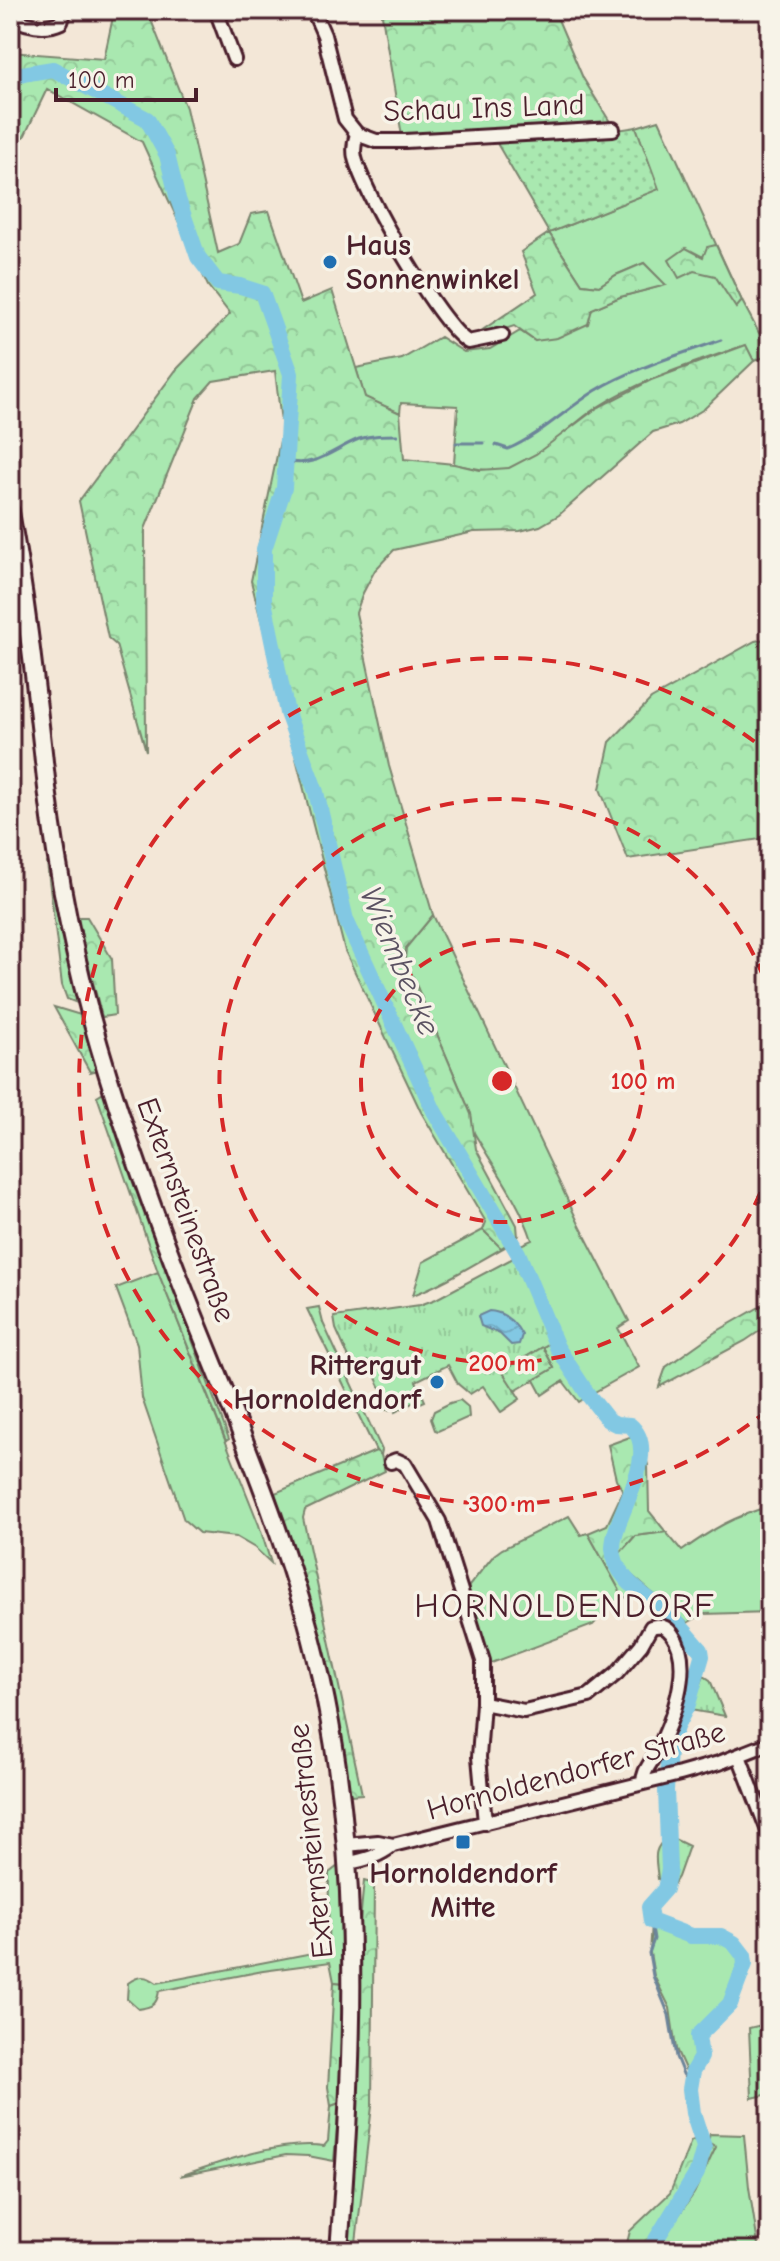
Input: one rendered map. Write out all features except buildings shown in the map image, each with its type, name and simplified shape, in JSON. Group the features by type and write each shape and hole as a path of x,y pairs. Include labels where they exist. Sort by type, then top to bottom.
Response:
{"main road":[{"name":"Externsteinestraße","path":"10,512 38,698 55,845 92,1021 124,1128 277,1530 320,1671 335,1754 352,1920 352,2057 339,2251"}],"street":[{"path":"10,17 29,25 54,25 61,22 65,10"},
{"path":"216,10 234,59"},
{"name":"Schau Ins Land","path":"313,10 324,35 345,119 357,134 376,141 405,141 613,129"},
{"name":"Schau Ins Land","path":"357,134 353,146 355,160 378,211 441,312 468,342 502,335"},
{"path":"391,1462 401,1460 405,1464 439,1521 483,1661 479,1757 485,1823"},
{"path":"483,1703 524,1711 589,1696 617,1673 641,1645 651,1627 665,1627 679,1646 681,1672 669,1724 644,1773 643,1783"},
{"name":"Hornoldendorfer Straße","path":"346,1845 378,1842 393,1845 485,1823 680,1774 770,1743"},
{"path":"739,1756 770,1836"},
{"name":"Hornoldendorfer Straße","path":"348,1863 383,1853 393,1845"}],"green space":[{"path":"394,10 554,10 583,78 612,125 402,136 382,15"},
{"path":"114,12 149,15 186,108 218,253 239,244 251,214 269,211 301,303 332,290 365,397 400,413 404,459 480,470 509,468 536,454 597,408 651,380 746,345 754,361 704,409 679,424 653,432 559,515 540,526 520,531 474,532 394,550 375,570 356,613 389,766 433,915 406,948 405,959 471,1114 476,1149 517,1225 518,1237 501,1248 483,1230 486,1222 421,1112 345,951 251,581 282,431 275,371 213,381 198,398 145,529 146,751 116,645 108,638 79,501 176,370 230,314 208,286 142,142 47,89 24,137 10,136 10,52 104,59"},
{"path":"659,120 742,301 759,333 770,329 770,355 754,361 745,345 650,380 596,408 533,457 510,468 496,470 454,464 458,406 401,403 400,413 365,398 356,368 402,359 440,337 464,352 490,349 520,331 535,341 591,309 620,297 665,285 644,263 599,286 582,284 549,233 658,189 636,127"},
{"path":"636,127 659,189 549,233 495,140 605,132"},
{"path":"549,233 582,284 599,286 644,263 666,285 620,297 592,309 588,324 557,338 535,341 514,326 487,335 478,333 537,293 521,252"},
{"path":"716,245 742,301 736,308 715,276 694,271 679,278 669,260 686,248 703,257 707,247"},
{"path":"770,638 770,866 760,839 628,859 600,789 610,742 651,699 755,641"},
{"path":"50,861 77,1003 67,999 62,985 47,863"},
{"path":"433,915 578,1222 629,1321 618,1328 639,1367 591,1394 559,1343 518,1246 532,1240 527,1226 473,1131 471,1114 405,959 405,948"},
{"path":"76,917 87,917 112,959 115,1015 102,1017"},
{"path":"54,1007 84,1016 98,1070 90,1072"},
{"path":"105,1091 135,1186 229,1439 226,1441 158,1272 97,1096"},
{"path":"483,1230 501,1247 518,1237 453,1277 413,1295 423,1262"},
{"path":"517,1256 553,1341 503,1371 520,1399 501,1412 483,1386 470,1394 458,1384 448,1365 416,1381 425,1401 416,1405 414,1402 395,1412 394,1409 386,1410 384,1408 389,1405 368,1361 353,1367 334,1317 420,1305"},
{"path":"158,1272 259,1525 271,1563 255,1548 236,1537 199,1533 184,1520 142,1398 137,1344 116,1288"},
{"path":"770,1301 770,1324 745,1341 659,1387 666,1367 714,1333"},
{"path":"319,1307 323,1323 382,1450 381,1455 376,1451 307,1309"},
{"path":"553,1341 585,1398 579,1402 563,1381 542,1395 534,1380 554,1368 543,1347"},
{"path":"543,1347 554,1368 515,1391 502,1371"},
{"path":"460,1400 468,1407 469,1417 435,1430 431,1419 434,1411"},
{"path":"630,1437 643,1448 648,1465 649,1511 666,1532 635,1536 617,1556 629,1573 687,1623 677,1629 633,1594 624,1598 588,1533 607,1525 623,1491 616,1479 608,1445"},
{"path":"376,1451 381,1455 385,1471 305,1510 303,1518 362,1794 350,1795 321,1655 275,1493"},
{"path":"770,1506 770,1612 703,1614 687,1623 629,1573 617,1556 635,1536 666,1532 682,1551 724,1524"},
{"path":"569,1516 581,1535 588,1533 624,1598 611,1605 593,1625 489,1664 467,1593 469,1586 502,1549"},
{"path":"704,1676 710,1680 725,1716 690,1710"},
{"path":"668,1836 689,1846 673,1885 658,1879 656,1866 657,1850"},
{"path":"338,1866 343,1983 334,1982 330,1962 159,1991 155,2002 138,2009 127,1999 128,1983 139,1977 157,1983 328,1950 329,1873"},
{"path":"364,1881 374,1884 372,2106 355,2251 341,2251 356,1973"},
{"path":"652,1923 684,1938 725,1942 743,1957 727,2001 694,2036 701,2049 689,2078 676,2049 670,2008 654,1976 650,1953"},
{"path":"334,1982 343,1983 339,2103 331,2106 328,2087"},
{"path":"770,2023 770,2094 752,2098 749,2028"},
{"path":"339,2103 334,2161 286,2155 180,2176 271,2149 324,2146 328,2141 331,2106"},
{"path":"710,2134 744,2135 759,2251 654,2251 694,2193 715,2147 708,2142"},
{"path":"701,2137 716,2147 694,2193 654,2251 625,2251 630,2231 670,2193 691,2141"}],"water":[{"path":"489,1311 500,1313 513,1322 522,1335 519,1344 511,1345 500,1334 481,1326 478,1316"}],"waterway":[{"name":"Wiembecke","path":"10,76 53,69 147,119 167,155 198,257 218,283 262,293 291,374 284,488 264,549 264,601 287,713 316,792 346,920 434,1111 518,1253 557,1347 608,1420 630,1425 639,1437 639,1467 615,1534 615,1560 626,1579 675,1621 701,1650 702,1656 669,1752 666,1790 669,1870 665,1889 649,1907 651,1921 691,1936 721,1936 734,1943 744,1956 745,1964 730,2004 698,2036 701,2057 693,2071 690,2089 693,2113 704,2147 697,2173 649,2251"},
{"path":"496,445 508,449 531,437 584,398 625,375 721,340"},
{"path":"286,461 315,460 359,439 397,435"},
{"path":"456,443 484,443"},
{"name":"Wiembecke","path":"651,1921 654,1939 649,1953 653,1976 669,2015 676,2057 690,2083"}],"place":[{"name":"Haus Sonnenwinkel","path":"330,262"},
{"name":"Rittergut Hornoldendorf","path":"437,1382"},
{"name":"Hornoldendorf Mitte","path":"463,1842"}],"district":[{"name":"HORNOLDENDORF","path":"565,1606"}]}
